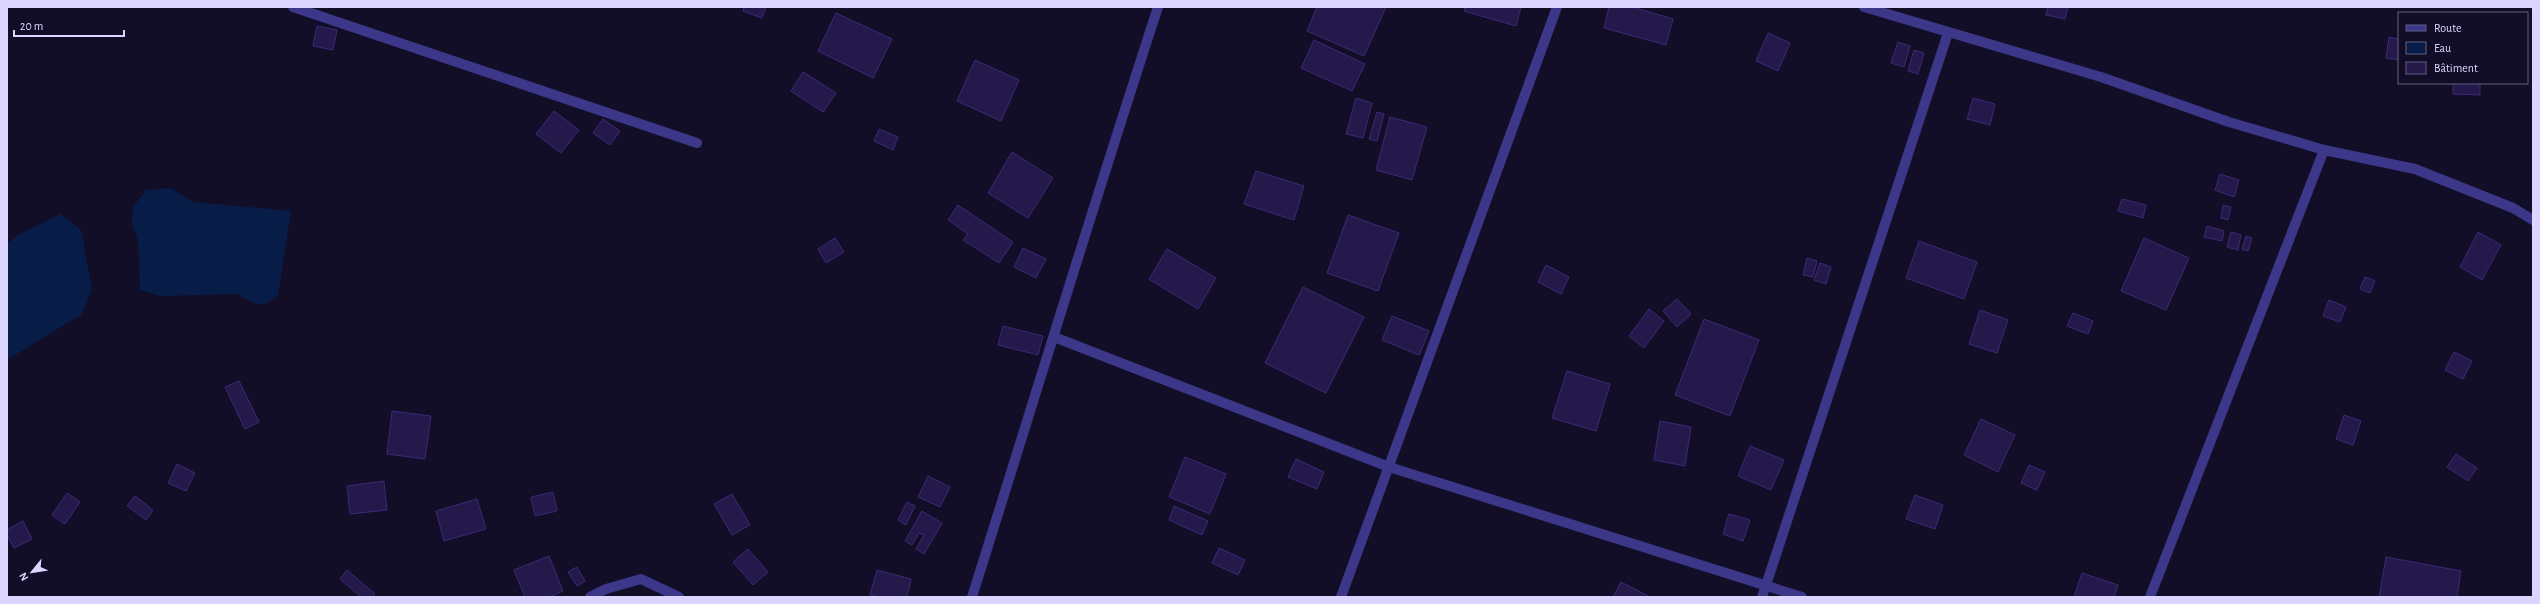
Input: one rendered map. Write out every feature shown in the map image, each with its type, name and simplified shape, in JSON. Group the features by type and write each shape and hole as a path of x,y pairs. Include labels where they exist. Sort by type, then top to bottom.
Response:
{"street":[{"path":"293,7 697,143"},
{"path":"972,597 1054,337 1084,233 1158,7"},
{"path":"1341,597 1390,467 1557,7"},
{"path":"1864,7 1948,33 2102,77 2229,122 2324,150 2415,169 2513,208 2533,220"},
{"path":"1762,597 1948,33"},
{"path":"2150,597 2324,150"},
{"path":"1054,337 1390,467 1766,584 1802,597"},
{"path":"590,597 606,589 641,579 679,597"}],"water":[{"path":"171,188 193,202 291,211 278,295 265,305 251,302 237,294 161,296 140,290 138,240 132,224 133,207 146,190"},
{"path":"61,214 81,230 92,289 82,314 7,360 7,244 20,234"}],"building":[{"path":"744,7 766,7 762,18 743,11"},
{"path":"1317,7 1386,7 1364,56 1307,31"},
{"path":"1465,7 1521,7 1516,26 1464,11"},
{"path":"1609,7 1632,7 1673,19 1666,45 1604,28"},
{"path":"2048,7 2068,7 2065,19 2046,15"},
{"path":"836,13 892,39 873,78 818,51"},
{"path":"317,26 337,30 333,50 313,46"},
{"path":"1768,33 1790,43 1778,71 1756,61"},
{"path":"2389,37 2398,39 2398,60 2386,58"},
{"path":"1314,40 1365,64 1352,91 1301,68"},
{"path":"1898,42 1910,46 1904,67 1891,63"},
{"path":"1914,50 1924,53 1918,74 1908,71"},
{"path":"975,60 1019,80 1001,121 957,101"},
{"path":"803,72 836,93 823,112 791,91"},
{"path":"2453,84 2480,84 2480,95 2453,94"},
{"path":"1356,98 1372,103 1363,138 1346,134"},
{"path":"1973,98 1995,104 1990,125 1967,119"},
{"path":"554,111 579,130 561,153 536,134"},
{"path":"1377,112 1384,114 1377,141 1369,139"},
{"path":"1390,117 1427,127 1412,180 1376,170"},
{"path":"603,119 620,131 610,145 593,133"},
{"path":"879,129 898,137 893,150 874,141"},
{"path":"1012,152 1053,178 1028,218 988,193"},
{"path":"1256,171 1304,186 1294,220 1244,204"},
{"path":"2220,174 2239,180 2234,197 2215,190"},
{"path":"2122,199 2146,205 2143,218 2118,211"},
{"path":"958,205 1013,242 999,263 963,240 968,234 948,220"},
{"path":"2223,205 2231,207 2228,220 2221,218"},
{"path":"1348,215 1399,233 1378,291 1327,273"},
{"path":"2207,226 2224,231 2222,241 2204,237"},
{"path":"2231,232 2241,235 2238,250 2227,247"},
{"path":"2478,232 2501,245 2482,280 2460,267"},
{"path":"2246,236 2252,238 2248,251 2242,249"},
{"path":"835,238 844,252 826,263 818,249"},
{"path":"2144,238 2189,258 2166,310 2121,291"},
{"path":"1919,241 1977,262 1964,299 1906,278"},
{"path":"1023,248 1046,259 1036,278 1014,267"},
{"path":"1167,249 1216,278 1198,309 1149,279"},
{"path":"1807,258 1817,261 1813,277 1803,275"},
{"path":"1820,263 1831,267 1826,284 1814,280"},
{"path":"1546,265 1569,277 1561,294 1538,282"},
{"path":"2365,277 2375,281 2370,293 2360,289"},
{"path":"1303,287 1364,317 1326,393 1265,363"},
{"path":"1677,299 1691,314 1677,327 1663,311"},
{"path":"2329,300 2346,307 2340,322 2323,316"},
{"path":"1649,309 1664,321 1644,348 1629,336"},
{"path":"1980,310 2008,320 1997,353 1969,344"},
{"path":"2073,313 2093,321 2088,334 2067,326"},
{"path":"1392,316 1429,331 1419,355 1382,340"},
{"path":"1704,319 1759,340 1730,416 1675,395"},
{"path":"1003,326 1043,336 1038,355 998,345"},
{"path":"2454,352 2472,361 2463,379 2445,370"},
{"path":"1567,371 1610,384 1596,431 1552,418"},
{"path":"239,381 259,422 245,429 225,387"},
{"path":"392,411 431,416 425,459 387,454"},
{"path":"2344,415 2361,421 2353,445 2336,439"},
{"path":"1981,419 2015,435 1998,472 1964,455"},
{"path":"1660,421 1691,427 1685,466 1654,460"},
{"path":"1750,446 1784,460 1771,490 1738,476"},
{"path":"2456,454 2477,468 2468,481 2447,467"},
{"path":"1185,457 1226,474 1210,514 1169,497"},
{"path":"1296,459 1324,472 1317,489 1288,477"},
{"path":"177,464 195,473 186,491 168,483"},
{"path":"2029,465 2045,472 2037,490 2021,483"},
{"path":"928,476 950,487 940,507 918,497"},
{"path":"384,481 387,510 350,514 347,486"},
{"path":"553,492 557,511 535,516 531,497"},
{"path":"67,493 80,502 65,524 52,515"},
{"path":"732,494 750,525 732,535 714,504"},
{"path":"1915,495 1943,505 1935,529 1906,519"},
{"path":"135,496 153,510 146,520 127,506"},
{"path":"477,499 486,529 444,541 436,511"},
{"path":"907,502 915,506 906,525 898,520"},
{"path":"1174,506 1208,521 1202,535 1169,520"},
{"path":"922,511 942,523 924,554 916,549 924,535 919,533 912,545 905,541"},
{"path":"1729,514 1750,520 1743,541 1723,534"},
{"path":"23,521 32,539 14,548 7,535 7,530"},
{"path":"1219,548 1245,560 1238,575 1212,563"},
{"path":"748,549 768,572 753,585 733,562"},
{"path":"549,556 563,591 549,597 525,597 514,570"},
{"path":"2386,557 2461,571 2457,597 2379,597"},
{"path":"577,567 585,581 577,586 568,572"},
{"path":"347,570 375,594 372,597 361,597 340,579"},
{"path":"877,570 911,579 907,597 879,597 870,595"},
{"path":"2082,573 2118,585 2114,597 2074,597"},
{"path":"1621,582 1650,597 1613,597"}]}
